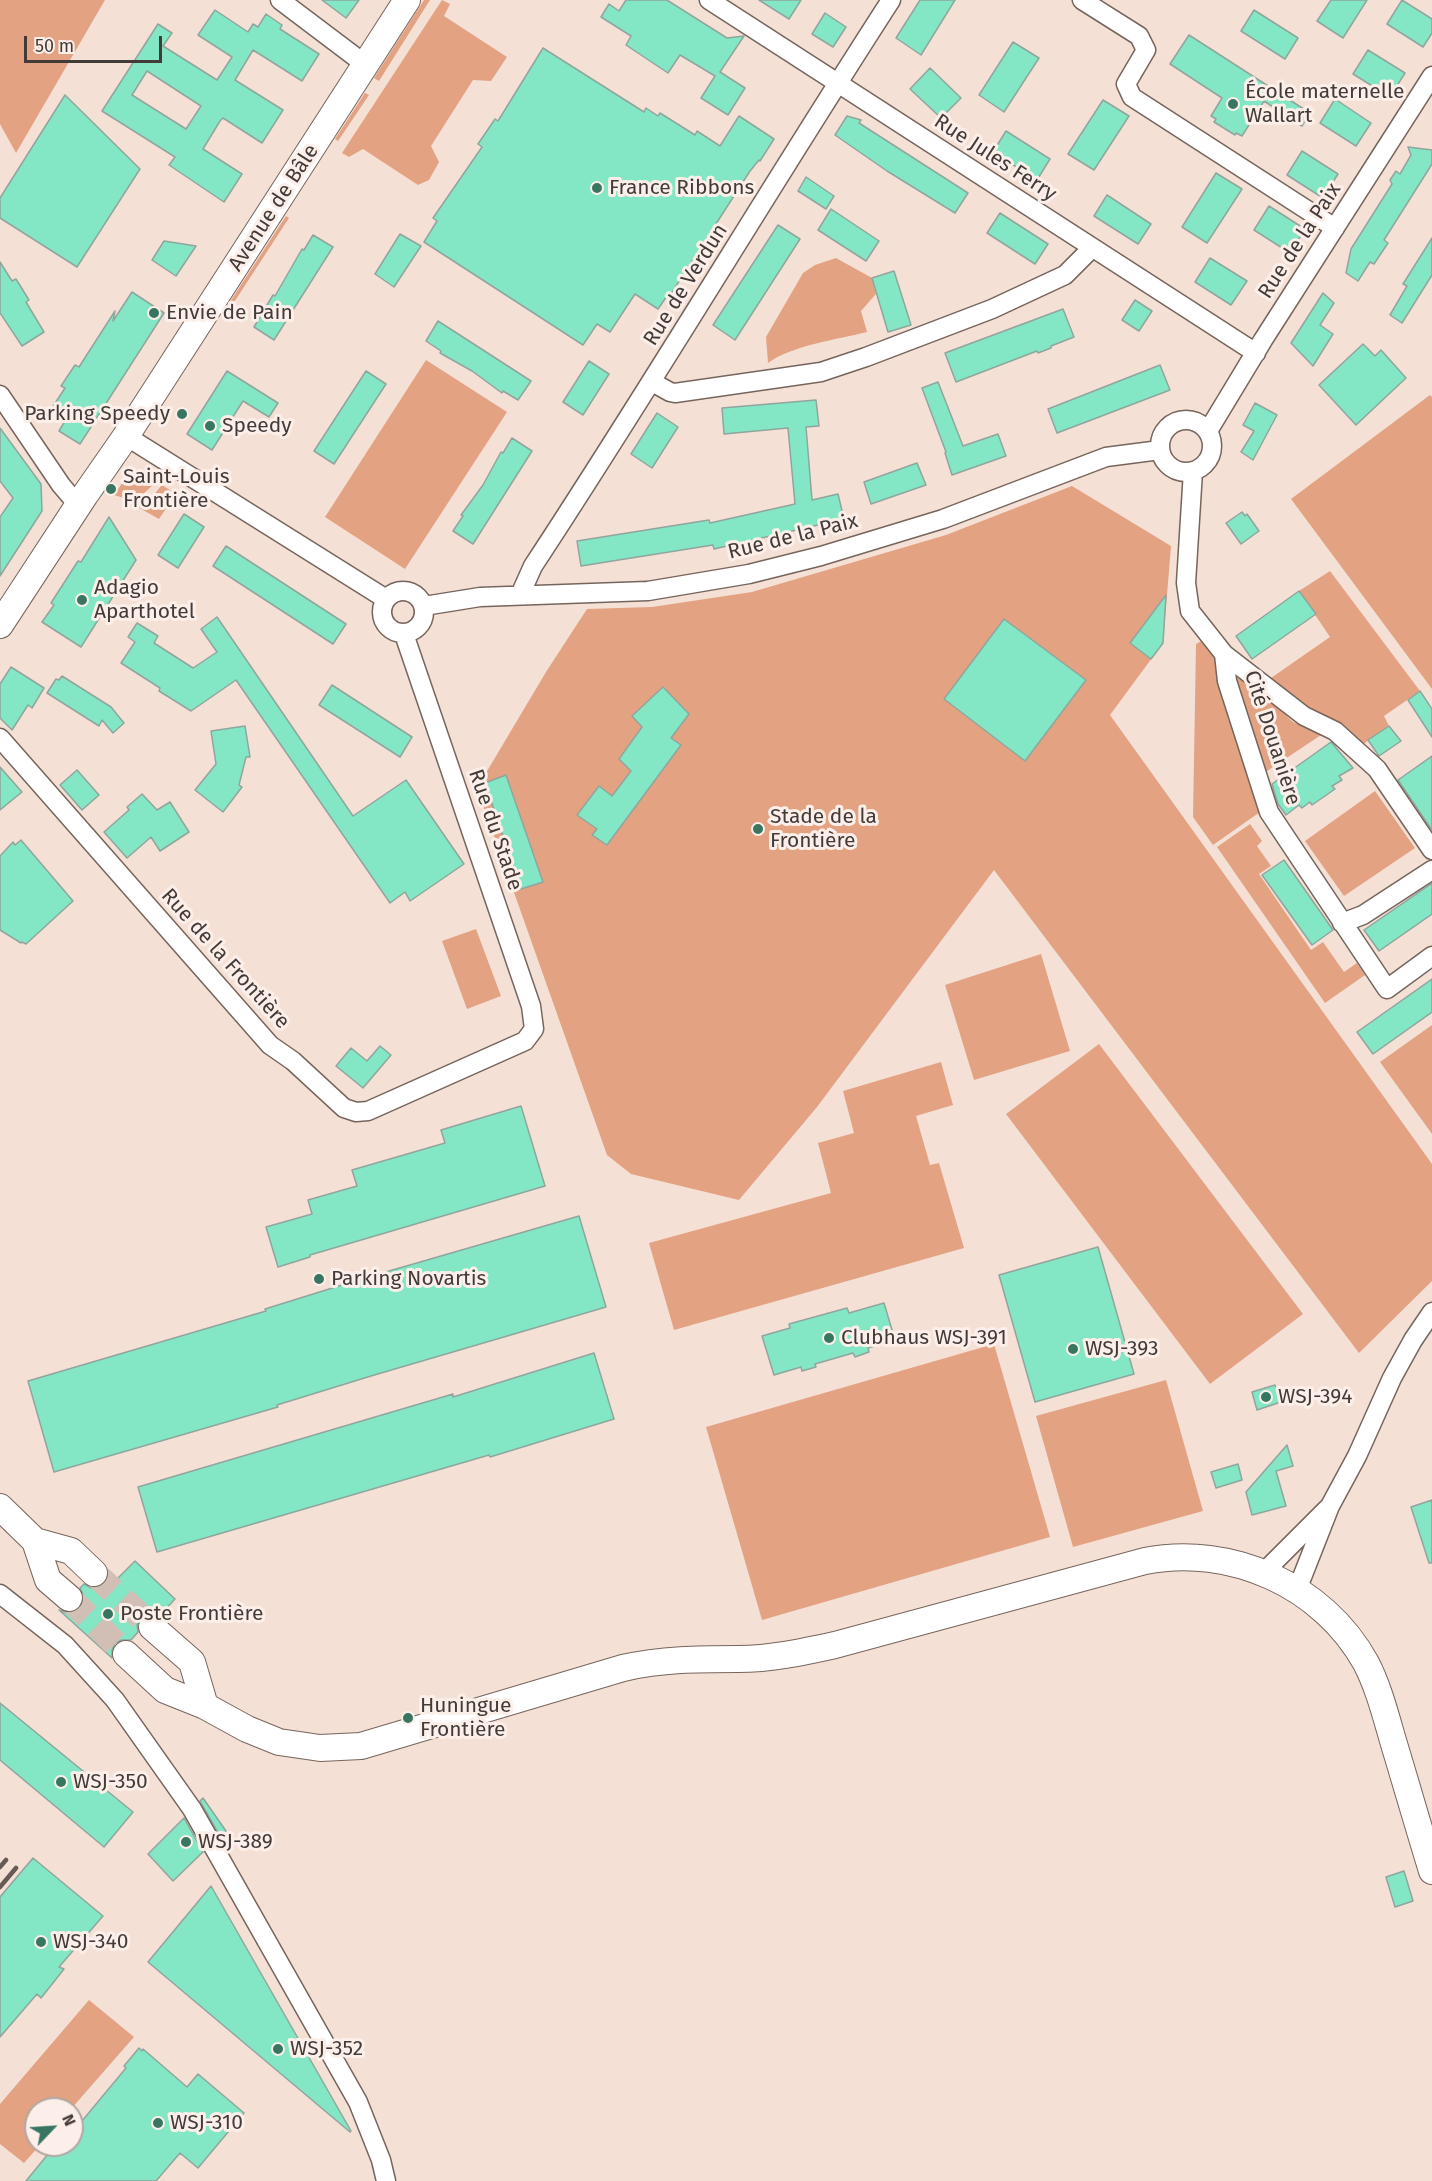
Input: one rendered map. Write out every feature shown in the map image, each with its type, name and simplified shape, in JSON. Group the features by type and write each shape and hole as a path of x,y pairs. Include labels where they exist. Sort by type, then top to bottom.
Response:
{"main road":[{"name":"Avenue de Bâle","path":"0,625 126,436 407,0"},
{"path":"0,1507 35,1541 48,1580 69,1599"},
{"path":"35,1541 71,1551 94,1573"},
{"path":"126,1654 165,1690 205,1706 247,1730 279,1742 320,1748 349,1748 623,1668 683,1659 739,1659 790,1655 835,1646 1165,1557 1221,1560 1264,1572 1297,1590 1332,1619 1366,1662 1384,1710 1432,1871"},
{"path":"152,1627 192,1662 205,1706"}],"street":[{"path":"280,0 366,65"},
{"name":"Rue Jules Ferry","path":"709,0 1256,354"},
{"name":"Rue de Verdun","path":"520,595 533,566 652,382 891,0"},
{"path":"1082,0 1139,36 1146,50 1126,84 1132,97 1335,228"},
{"name":"Rue de la Paix","path":"1208,431 1432,76"},
{"path":"652,382 675,393 821,372 909,342 998,306 1065,275 1092,248"},
{"path":"0,395 61,485 78,505"},
{"path":"1194,420 1208,431 1212,447 1206,462 1192,471 1175,470 1168,465 1160,450 1160,441 1163,433 1176,421 1194,420"},
{"path":"126,436 386,599"},
{"name":"Rue de la Paix","path":"424,606 480,597 648,591 749,574 821,556 943,519 1106,457 1160,450"},
{"name":"Cité Douanière","path":"1192,471 1186,584 1190,612 1224,654 1304,716 1335,731 1377,769 1432,850"},
{"path":"407,591 417,595 424,606 423,622 418,629 404,634 394,632 386,625 382,617 382,607 386,599 397,592 407,591"},
{"name":"Rue du Stade","path":"404,634 531,1006 534,1029 525,1041"},
{"name":"Cité Douanière","path":"1224,654 1227,681 1269,813 1387,989 1432,956"},
{"name":"Rue de la Frontière","path":"0,738 270,1045 293,1061 344,1108 356,1112 368,1111 525,1041"},
{"path":"1342,923 1363,915 1432,870"},
{"path":"1297,1590 1330,1506 1358,1456 1392,1378 1432,1312"},
{"path":"1264,1572 1330,1506"},
{"path":"0,1594 65,1645 115,1700 192,1809 358,2102 381,2160 386,2181"}],"shaded area":[{"path":"0,0 105,0 16,153 0,124"},
{"path":"424,0 430,0 379,81 374,78"},
{"path":"442,0 450,4 444,16 507,57 491,81 473,80 431,146 439,162 429,180 418,185 363,149 349,157 342,153"},
{"path":"365,93 369,95 338,141 335,139"},
{"path":"286,216 289,218 227,313 224,311"},
{"path":"836,258 872,278 876,294 861,311 867,332 789,352 768,363 766,337 803,273 815,265"},
{"path":"426,360 507,412 405,569 325,517"},
{"path":"1430,395 1432,397 1432,689 1291,499"},
{"path":"136,469 155,483 140,497 130,500 114,495 129,473"},
{"path":"162,485 176,494 159,519 134,505 151,498"},
{"name":"Stade de la Frontière","path":"1072,486 1171,546 1163,643 1110,715 1432,1164 1432,1281 1359,1353 994,870 817,1107 739,1200 631,1174 607,1155 477,788 546,672 587,609 652,607 752,592 946,535"},
{"path":"1330,571 1420,691 1384,716 1389,726 1362,745 1289,697 1271,678 1330,637 1299,591"},
{"path":"1203,640 1209,642 1260,812 1213,845 1193,817 1196,644"},
{"path":"1241,676 1293,722 1321,735 1264,773 1237,686 1237,679"},
{"path":"1375,791 1415,848 1344,896 1305,841"},
{"path":"1250,824 1262,841 1257,846 1271,866 1259,874 1311,950 1323,942 1344,972 1357,963 1365,975 1325,1003 1217,847"},
{"path":"476,929 501,996 467,1009 442,941"},
{"path":"1041,954 1070,1051 974,1080 945,985"},
{"path":"1432,1025 1432,1134 1380,1062"},
{"path":"1099,1044 1303,1314 1210,1384 1006,1114"},
{"path":"941,1062 953,1105 916,1116 930,1165 939,1163 964,1248 674,1330 649,1243 831,1193 818,1143 854,1133 843,1091"},
{"path":"994,1344 1050,1537 762,1620 706,1427"},
{"path":"1166,1380 1203,1511 1073,1547 1036,1416"},
{"path":"89,2000 134,2037 82,2097 24,2097 24,2157 29,2157 24,2163 0,2144 0,2104"}],"building":[{"path":"322,0 359,0 346,18"},
{"path":"626,0 667,0 727,38 744,36 720,72 745,88 728,115 701,98 715,76 680,55 668,73 626,45 631,36 601,17 609,4 619,11"},
{"path":"759,0 801,0 789,19"},
{"path":"920,0 955,0 921,55 896,38"},
{"path":"1331,0 1367,0 1343,38 1317,21"},
{"path":"1402,0 1432,19 1432,33 1423,47 1387,24"},
{"path":"215,10 248,32 253,24 258,27 266,14 282,25 280,29 319,54 302,81 253,50 235,80 283,110 262,143 223,118 220,121 203,149 242,174 224,202 169,165 175,157 102,111 158,24 172,33 163,46 217,80 232,57 198,35","holes":["147,71 201,106 186,129 132,95"]},
{"path":"1254,10 1298,38 1285,59 1241,31"},
{"path":"825,13 846,27 833,47 812,34"},
{"path":"1189,35 1310,113 1302,126 1264,101 1242,136 1236,133 1235,135 1214,122 1216,119 1211,116 1222,98 1170,64"},
{"path":"1013,42 1039,58 1004,112 979,95"},
{"name":"France Ribbons","path":"543,48 644,112 646,108 658,116 660,113 695,135 697,131 720,146 739,116 774,139 760,161 750,171 669,297 667,296 658,309 635,294 610,332 597,324 583,345 424,242 437,221 433,218 482,147 478,144 495,119 498,121"},
{"path":"1368,50 1405,73 1390,97 1353,74"},
{"path":"930,68 961,98 941,118 910,89"},
{"path":"65,95 140,169 77,267 0,218 0,198"},
{"path":"1335,99 1371,123 1356,146 1320,123"},
{"path":"1103,100 1129,116 1094,170 1068,154"},
{"path":"847,116 861,120 859,123 968,193 955,213 887,171 835,135"},
{"path":"1006,131 1050,159 1037,180 993,152"},
{"path":"1408,147 1432,150 1432,164 1384,240 1388,243 1374,264 1370,262 1358,281 1346,273 1351,249 1392,184 1390,180 1396,171 1400,174 1411,155"},
{"path":"1302,151 1338,174 1323,198 1287,175"},
{"path":"1216,173 1242,189 1207,243 1182,227"},
{"path":"806,177 834,196 826,209 798,191"},
{"path":"1107,195 1151,224 1138,244 1094,216"},
{"path":"1269,206 1305,229 1290,253 1254,230"},
{"path":"831,209 879,241 866,261 818,230"},
{"path":"1000,213 1048,244 1035,264 987,233"},
{"path":"778,225 800,239 735,340 713,325"},
{"path":"400,234 421,246 394,287 375,274"},
{"path":"313,235 333,247 274,340 254,327"},
{"path":"1432,238 1432,275 1402,323 1390,315 1407,286 1403,284"},
{"path":"164,241 196,246 176,276 152,260"},
{"path":"1210,258 1247,281 1231,305 1195,282"},
{"path":"0,262 12,281 16,279 29,300 26,302 44,332 22,346 0,313"},
{"path":"894,271 911,325 888,332 872,278"},
{"path":"132,292 164,313 80,444 59,431 65,421 50,411 65,388 61,386 75,365 79,367 115,311 113,321"},
{"path":"1323,293 1334,303 1320,325 1333,334 1313,366 1291,343"},
{"path":"1135,300 1152,311 1139,331 1122,320"},
{"path":"1063,309 1074,337 1038,353 1037,351 956,382 945,353"},
{"path":"438,321 531,381 518,400 503,391 502,393 472,371 440,353 441,351 426,341"},
{"path":"1363,344 1375,356 1381,350 1406,378 1356,425 1319,385"},
{"path":"589,361 609,374 583,415 563,402"},
{"path":"1160,365 1170,390 1057,433 1048,409"},
{"path":"227,371 278,403 269,417 243,401 212,450 187,434"},
{"path":"366,371 386,384 334,464 314,451"},
{"path":"938,382 963,446 998,434 1006,456 952,475 946,452 922,388"},
{"path":"816,400 819,426 806,427 812,500 838,494 844,519 714,549 713,545 581,566 577,541 709,520 710,523 795,504 788,428 724,434 722,408"},
{"path":"1255,403 1277,415 1253,460 1241,452 1254,431 1243,425"},
{"path":"657,413 678,427 652,468 631,454"},
{"path":"0,428 41,484 42,511 0,576 0,517 13,498 0,481"},
{"path":"512,438 532,451 473,544 453,531 463,516 461,515"},
{"path":"917,463 926,485 871,504 864,482"},
{"path":"1242,512 1245,516 1247,514 1259,531 1241,544 1226,523"},
{"path":"184,514 204,527 178,568 158,555"},
{"path":"109,517 136,560 81,647 42,622 54,605 51,603 78,561 81,562"},
{"path":"226,546 346,624 333,644 213,566"},
{"path":"1299,591 1316,614 1252,659 1236,636"},
{"path":"1166,595 1163,643 1151,659 1130,643"},
{"path":"217,617 353,816 406,780 464,864 410,901 405,892 390,903 236,680 191,711 121,663 135,642 128,637 137,623 158,636 154,643 193,668 217,652 201,629"},
{"path":"1004,619 1086,680 1025,761 944,699"},
{"path":"11,667 44,688 32,708 28,705 12,730 0,718 0,684"},
{"path":"62,676 111,707 124,723 113,733 102,720 99,726 47,693 56,679 59,680"},
{"path":"332,685 412,737 400,757 319,705"},
{"path":"663,687 689,714 671,738 681,745 607,845 592,835 597,829 577,815 599,786 612,796 631,771 619,759 642,727 632,716"},
{"path":"1420,691 1432,709 1432,737 1408,700"},
{"path":"245,726 250,757 246,757 239,785 242,787 223,812 195,790 216,764 211,731"},
{"path":"1389,726 1401,741 1379,756 1368,740"},
{"path":"1331,742 1353,768 1339,776 1342,780 1332,786 1335,789 1312,805 1310,802 1302,808 1299,805 1286,815 1278,804 1272,784"},
{"path":"1432,756 1432,830 1398,780"},
{"path":"0,767 22,792 0,810"},
{"path":"77,770 99,795 82,810 60,785"},
{"path":"506,775 543,882 521,889 485,783"},
{"path":"142,794 157,810 170,802 189,832 160,851 151,837 127,858 104,832 129,810 127,807"},
{"path":"21,840 73,901 26,944 0,930 0,856 13,842 15,845"},
{"path":"1284,860 1333,930 1312,945 1262,875"},
{"path":"1432,883 1432,914 1379,951 1364,930"},
{"path":"1432,979 1432,1012 1373,1054 1357,1032"},
{"path":"380,1046 391,1055 363,1088 336,1066 351,1048 367,1061"},
{"path":"521,1106 545,1186 310,1255 310,1257 278,1267 266,1227 312,1214 308,1200 357,1186 352,1170 445,1143 441,1130"},
{"path":"579,1216 606,1307 371,1376 277,1405 278,1407 54,1472 28,1381 266,1311 265,1309 358,1280"},
{"name":"WSJ-393","path":"1098,1247 1134,1374 1035,1402 999,1275"},
{"name":"Clubhaus WSJ-391","path":"884,1303 895,1340 868,1348 869,1352 855,1357 853,1353 815,1364 816,1367 802,1371 801,1367 774,1375 762,1336 790,1328 789,1324 847,1308 849,1313"},
{"path":"594,1353 614,1419 490,1457 489,1455 157,1552 138,1487 453,1394 453,1397"},
{"name":"WSJ-394","path":"1275,1385 1281,1402 1257,1410 1252,1392"},
{"path":"1287,1445 1293,1466 1276,1471 1286,1506 1252,1515 1246,1492"},
{"path":"1238,1464 1242,1480 1216,1488 1211,1472"},
{"path":"1432,1500 1432,1563 1429,1563 1411,1507"},
{"name":"Poste Frontière","path":"135,1561 175,1599 160,1615 148,1613 141,1617 137,1625 138,1632 131,1640 115,1643 112,1658 59,1610 67,1613 75,1612 84,1601 80,1588 84,1584 91,1588 99,1587 105,1583 109,1572 117,1579"},
{"name":"WSJ-350","path":"0,1703 133,1812 104,1847 0,1760"},
{"path":"203,1798 226,1831 220,1836 200,1801"},
{"path":"184,1818 203,1852 173,1881 148,1854"},
{"name":"WSJ-340","path":"33,1858 103,1916 59,1967 64,1969 41,1998 37,1994 0,2037 0,1897"},
{"path":"1404,1871 1413,1901 1395,1907 1386,1877"},
{"name":"WSJ-352","path":"211,1886 351,2131 350,2132 148,1962"},
{"name":"WSJ-310","path":"139,2048 142,2051 143,2049 187,2087 198,2074 244,2113 198,2168 180,2153 156,2181 26,2181 46,2157 84,2157 84,2119 126,2068 124,2066"}],"tunnel":[{"path":"94,1573 152,1627"},
{"path":"69,1598 126,1654"}],"railway":[{"path":"0,1867 6,1860"},
{"path":"0,1887 16,1868"}],"place":[{"name":"École maternelle Wallart","path":"1233,104"},
{"name":"France Ribbons","path":"597,188"},
{"name":"Envie de Pain","path":"154,313"},
{"name":"Parking Speedy","path":"182,414"},
{"name":"Speedy","path":"210,426"},
{"name":"Saint-Louis Frontière","path":"111,489"},
{"name":"Adagio Aparthotel","path":"82,600"},
{"name":"Stade de la Frontière","path":"758,829"},
{"name":"Parking Novartis","path":"319,1279"},
{"name":"Clubhaus WSJ-391","path":"829,1338"},
{"name":"WSJ-393","path":"1073,1349"},
{"name":"WSJ-394","path":"1266,1397"},
{"name":"Poste Frontière","path":"108,1614"},
{"name":"Huningue Frontière","path":"408,1718"},
{"name":"WSJ-350","path":"61,1782"},
{"name":"WSJ-389","path":"186,1842"},
{"name":"WSJ-340","path":"41,1942"},
{"name":"WSJ-352","path":"278,2049"},
{"name":"WSJ-310","path":"158,2123"}]}
